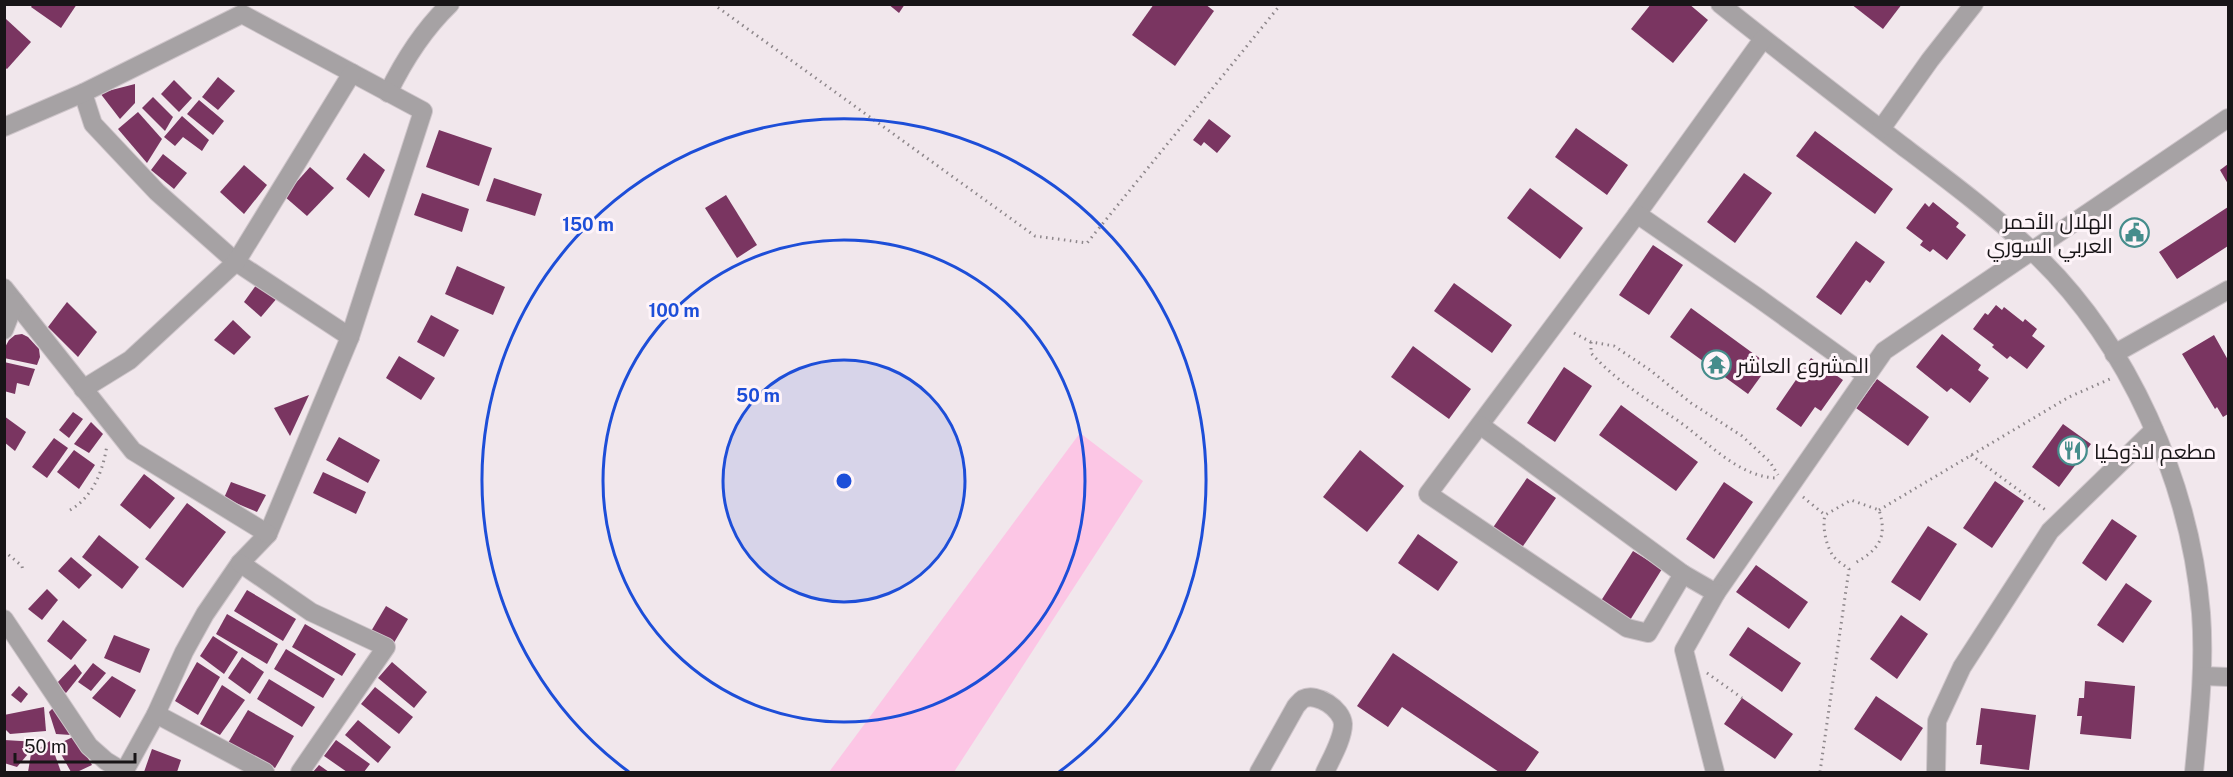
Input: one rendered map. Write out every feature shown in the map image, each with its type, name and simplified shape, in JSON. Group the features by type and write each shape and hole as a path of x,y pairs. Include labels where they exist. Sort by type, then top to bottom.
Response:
{"street":[{"path":"387,93 405,58 450,4"},
{"path":"1720,4 1960,189 2033,251 2089,317 2126,373 2154,430 2176,489 2192,550 2201,613 2203,676 2194,772"},
{"path":"1881,129 1930,60 1974,4"},
{"path":"4,127 83,93 242,14 423,111 350,337 268,534 240,563 205,614 184,652 156,714 124,772 106,761 89,746 4,619"},
{"path":"1683,574 1648,633 1627,628 1428,494 1637,214 1763,39"},
{"path":"83,388 130,360 236,262 352,73"},
{"path":"83,93 93,123 157,192 236,262 350,337"},
{"path":"1714,772 1684,651 1716,593 1884,351 2229,117"},
{"path":"1637,214 1867,376"},
{"path":"2114,354 2229,290"},
{"path":"10,295 133,451 268,534"},
{"path":"4,330 10,295"},
{"path":"1480,425 1683,574 1716,593"},
{"path":"1936,772 1937,721 1962,667 2050,531 2154,430"},
{"path":"240,563 311,612 386,647 300,772"},
{"path":"2203,676 2229,677"},
{"path":"1259,772 1296,706 1303,699 1311,698 1321,700 1331,706 1340,714 1343,721 1342,731 1325,772"},
{"path":"156,714 265,772"}],"path":[{"path":"713,4 1035,236 1087,243 1281,4"},
{"path":"1574,333 1591,342 1614,346 1650,370 1691,403 1742,436 1770,462 1780,478 1766,477 1748,471 1723,457 1682,423 1604,368 1591,353 1591,342"},
{"path":"1880,510 2069,397 2126,373"},
{"path":"70,510 80,505 97,482 106,452 110,422"},
{"path":"1971,455 2048,511"},
{"path":"1820,772 1849,568 1834,557 1823,521 1825,514 1851,500 1880,510"},
{"path":"1855,563 1872,554 1881,540 1883,523 1880,510"},
{"path":"4,551 22,566 24,572"},
{"path":"1686,657 1742,698"}],"shaded area":[{"path":"1080,433 1143,481 954,772 829,772"}],"building":[{"path":"33,4 77,4 61,28 31,7"},
{"path":"888,4 905,4 899,13"},
{"path":"1154,4 1205,4 1214,11 1175,66 1132,35"},
{"path":"1651,4 1689,4 1708,20 1673,63 1631,29"},
{"path":"1851,4 1902,4 1883,29"},
{"path":"6,19 31,42 7,69 4,67 4,21"},
{"path":"218,77 235,91 218,110 202,97"},
{"path":"174,80 192,98 179,112 161,94"},
{"path":"135,84 135,103 120,119 100,93"},
{"path":"153,97 173,117 165,131 142,108"},
{"path":"199,100 224,121 213,135 187,114"},
{"path":"138,112 162,139 147,163 118,129"},
{"path":"182,116 209,140 202,151 183,137 175,146 164,137"},
{"path":"1209,119 1231,136 1217,153 1204,142 1201,146 1193,140"},
{"path":"1576,128 1628,165 1607,195 1555,157"},
{"path":"439,130 492,148 479,186 426,167"},
{"path":"1815,131 1893,189 1875,214 1796,156"},
{"path":"364,153 385,170 369,198 346,179"},
{"path":"163,154 187,173 174,189 151,170"},
{"path":"2228,164 2228,184 2220,170"},
{"path":"244,165 267,185 244,214 220,192"},
{"path":"310,167 334,188 307,216 284,196"},
{"path":"1744,173 1772,193 1735,243 1707,222"},
{"path":"494,178 542,194 535,216 486,201"},
{"path":"1530,188 1583,228 1560,259 1507,218"},
{"path":"422,193 469,209 462,232 414,215"},
{"path":"726,195 757,245 737,258 705,208"},
{"path":"1933,202 1959,223 1956,227 1966,235 1947,260 1933,249 1930,252 1920,245 1923,241 1906,228 1925,203 1929,207"},
{"path":"2228,207 2228,246 2177,279 2159,252"},
{"path":"1856,241 1885,262 1870,283 1866,280 1841,315 1816,297"},
{"path":"1653,245 1683,265 1649,315 1619,295"},
{"path":"457,266 505,287 493,315 445,294"},
{"path":"259,281 278,297 261,317 244,302"},
{"path":"1454,283 1512,325 1492,353 1434,311"},
{"path":"67,302 97,332 78,357 48,327"},
{"path":"1996,305 2002,310 2004,307 2023,322 2025,319 2037,329 2032,336 2045,346 2027,369 2010,356 2007,359 1992,347 1994,345 1973,329 1985,313 1988,315"},
{"path":"1691,308 1769,365 1748,394 1670,337"},
{"path":"431,315 459,330 444,357 417,342"},
{"path":"233,320 251,337 234,355 214,340"},
{"path":"22,334 39,349 40,357 37,365 4,358 4,349 9,340 15,335"},
{"path":"1942,334 1981,365 1978,370 1989,378 1970,403 1951,388 1947,392 1916,367"},
{"path":"2214,335 2228,360 2228,414 2223,417 2217,407 2215,409 2182,354"},
{"path":"1413,346 1471,389 1449,419 1391,377"},
{"path":"399,356 435,378 421,400 386,378"},
{"path":"1811,358 1843,380 1821,411 1815,407 1801,427 1776,409"},
{"path":"4,362 35,369 29,386 17,383 15,394 4,391"},
{"path":"1564,367 1592,386 1555,442 1527,423"},
{"path":"1877,379 1929,417 1908,446 1856,408"},
{"path":"309,395 290,436 274,408"},
{"path":"1621,405 1698,462 1676,491 1599,435"},
{"path":"73,412 83,419 69,438 59,430"},
{"path":"4,416 26,432 15,451 4,442"},
{"path":"91,422 103,434 89,453 74,444"},
{"path":"2063,424 2091,444 2059,487 2032,467"},
{"path":"339,437 380,460 368,483 326,460"},
{"path":"54,438 68,448 47,478 32,467"},
{"path":"74,450 95,465 79,489 57,472"},
{"path":"1360,450 1404,486 1367,532 1323,497"},
{"path":"323,472 366,492 356,514 313,493"},
{"path":"144,474 175,498 150,529 120,505"},
{"path":"1527,478 1556,498 1521,549 1492,529"},
{"path":"1995,481 2024,501 1992,548 1963,528"},
{"path":"231,482 266,495 257,512 224,498"},
{"path":"1724,482 1753,502 1714,559 1686,539"},
{"path":"187,503 226,532 183,588 145,559"},
{"path":"2112,519 2137,536 2106,581 2082,563"},
{"path":"1928,526 1957,544 1920,601 1891,582"},
{"path":"1418,534 1458,562 1438,591 1398,563"},
{"path":"99,535 139,567 122,589 82,557"},
{"path":"1633,551 1662,569 1627,625 1597,607"},
{"path":"71,557 92,575 79,589 58,571"},
{"path":"1756,565 1808,602 1789,629 1736,592"},
{"path":"2126,583 2152,601 2123,643 2097,625"},
{"path":"47,589 58,600 42,620 28,609"},
{"path":"247,590 296,619 283,641 234,611"},
{"path":"386,606 408,619 392,646 370,633"},
{"path":"227,614 278,644 267,664 216,634"},
{"path":"1901,615 1928,634 1897,679 1870,659"},
{"path":"63,620 87,640 71,660 47,641"},
{"path":"305,624 356,654 342,676 292,647"},
{"path":"1748,627 1801,663 1782,692 1729,655"},
{"path":"114,635 150,649 140,673 104,658"},
{"path":"213,636 238,652 224,674 200,656"},
{"path":"286,649 335,679 323,698 274,669"},
{"path":"1393,653 1539,752 1525,772 1499,772 1402,707 1388,727 1357,706"},
{"path":"242,657 264,672 250,694 228,678"},
{"path":"197,662 220,677 198,715 175,701"},
{"path":"392,662 427,692 414,708 378,678"},
{"path":"93,663 106,673 91,691 78,682"},
{"path":"75,664 82,673 66,693 56,684"},
{"path":"112,676 136,690 120,718 92,698"},
{"path":"269,679 315,707 302,727 257,699"},
{"path":"2085,681 2135,686 2131,739 2080,734 2082,716 2077,716 2079,698 2084,698"},
{"path":"222,685 245,700 220,735 200,724"},
{"path":"19,686 28,694 21,703 11,695"},
{"path":"375,687 413,717 399,734 361,704"},
{"path":"1876,696 1923,728 1901,761 1854,729"},
{"path":"1742,698 1793,734 1775,759 1724,724"},
{"path":"55,706 73,725 71,735 56,734 49,712"},
{"path":"44,707 46,731 10,734 4,728 4,715"},
{"path":"1981,708 2036,715 2029,770 1980,764 1982,745 1976,745"},
{"path":"248,710 294,736 275,768 228,743"},
{"path":"358,720 391,747 378,763 345,735"},
{"path":"75,736 92,765 77,772 71,772 56,745"},
{"path":"4,740 38,742 17,767 4,763"},
{"path":"336,740 370,764 364,772 347,772 324,756"},
{"path":"50,741 61,772 28,772 31,754"},
{"path":"152,749 181,760 177,772 144,772"},
{"path":"319,765 329,772 313,772"}],"place":[{"name":"الهلال الأحمر العربي السوري","path":"2134,233"},
{"name":"المشروع العاشر","path":"1716,365"},
{"name":"مطعم لاذوكيا","path":"2073,451"}]}
